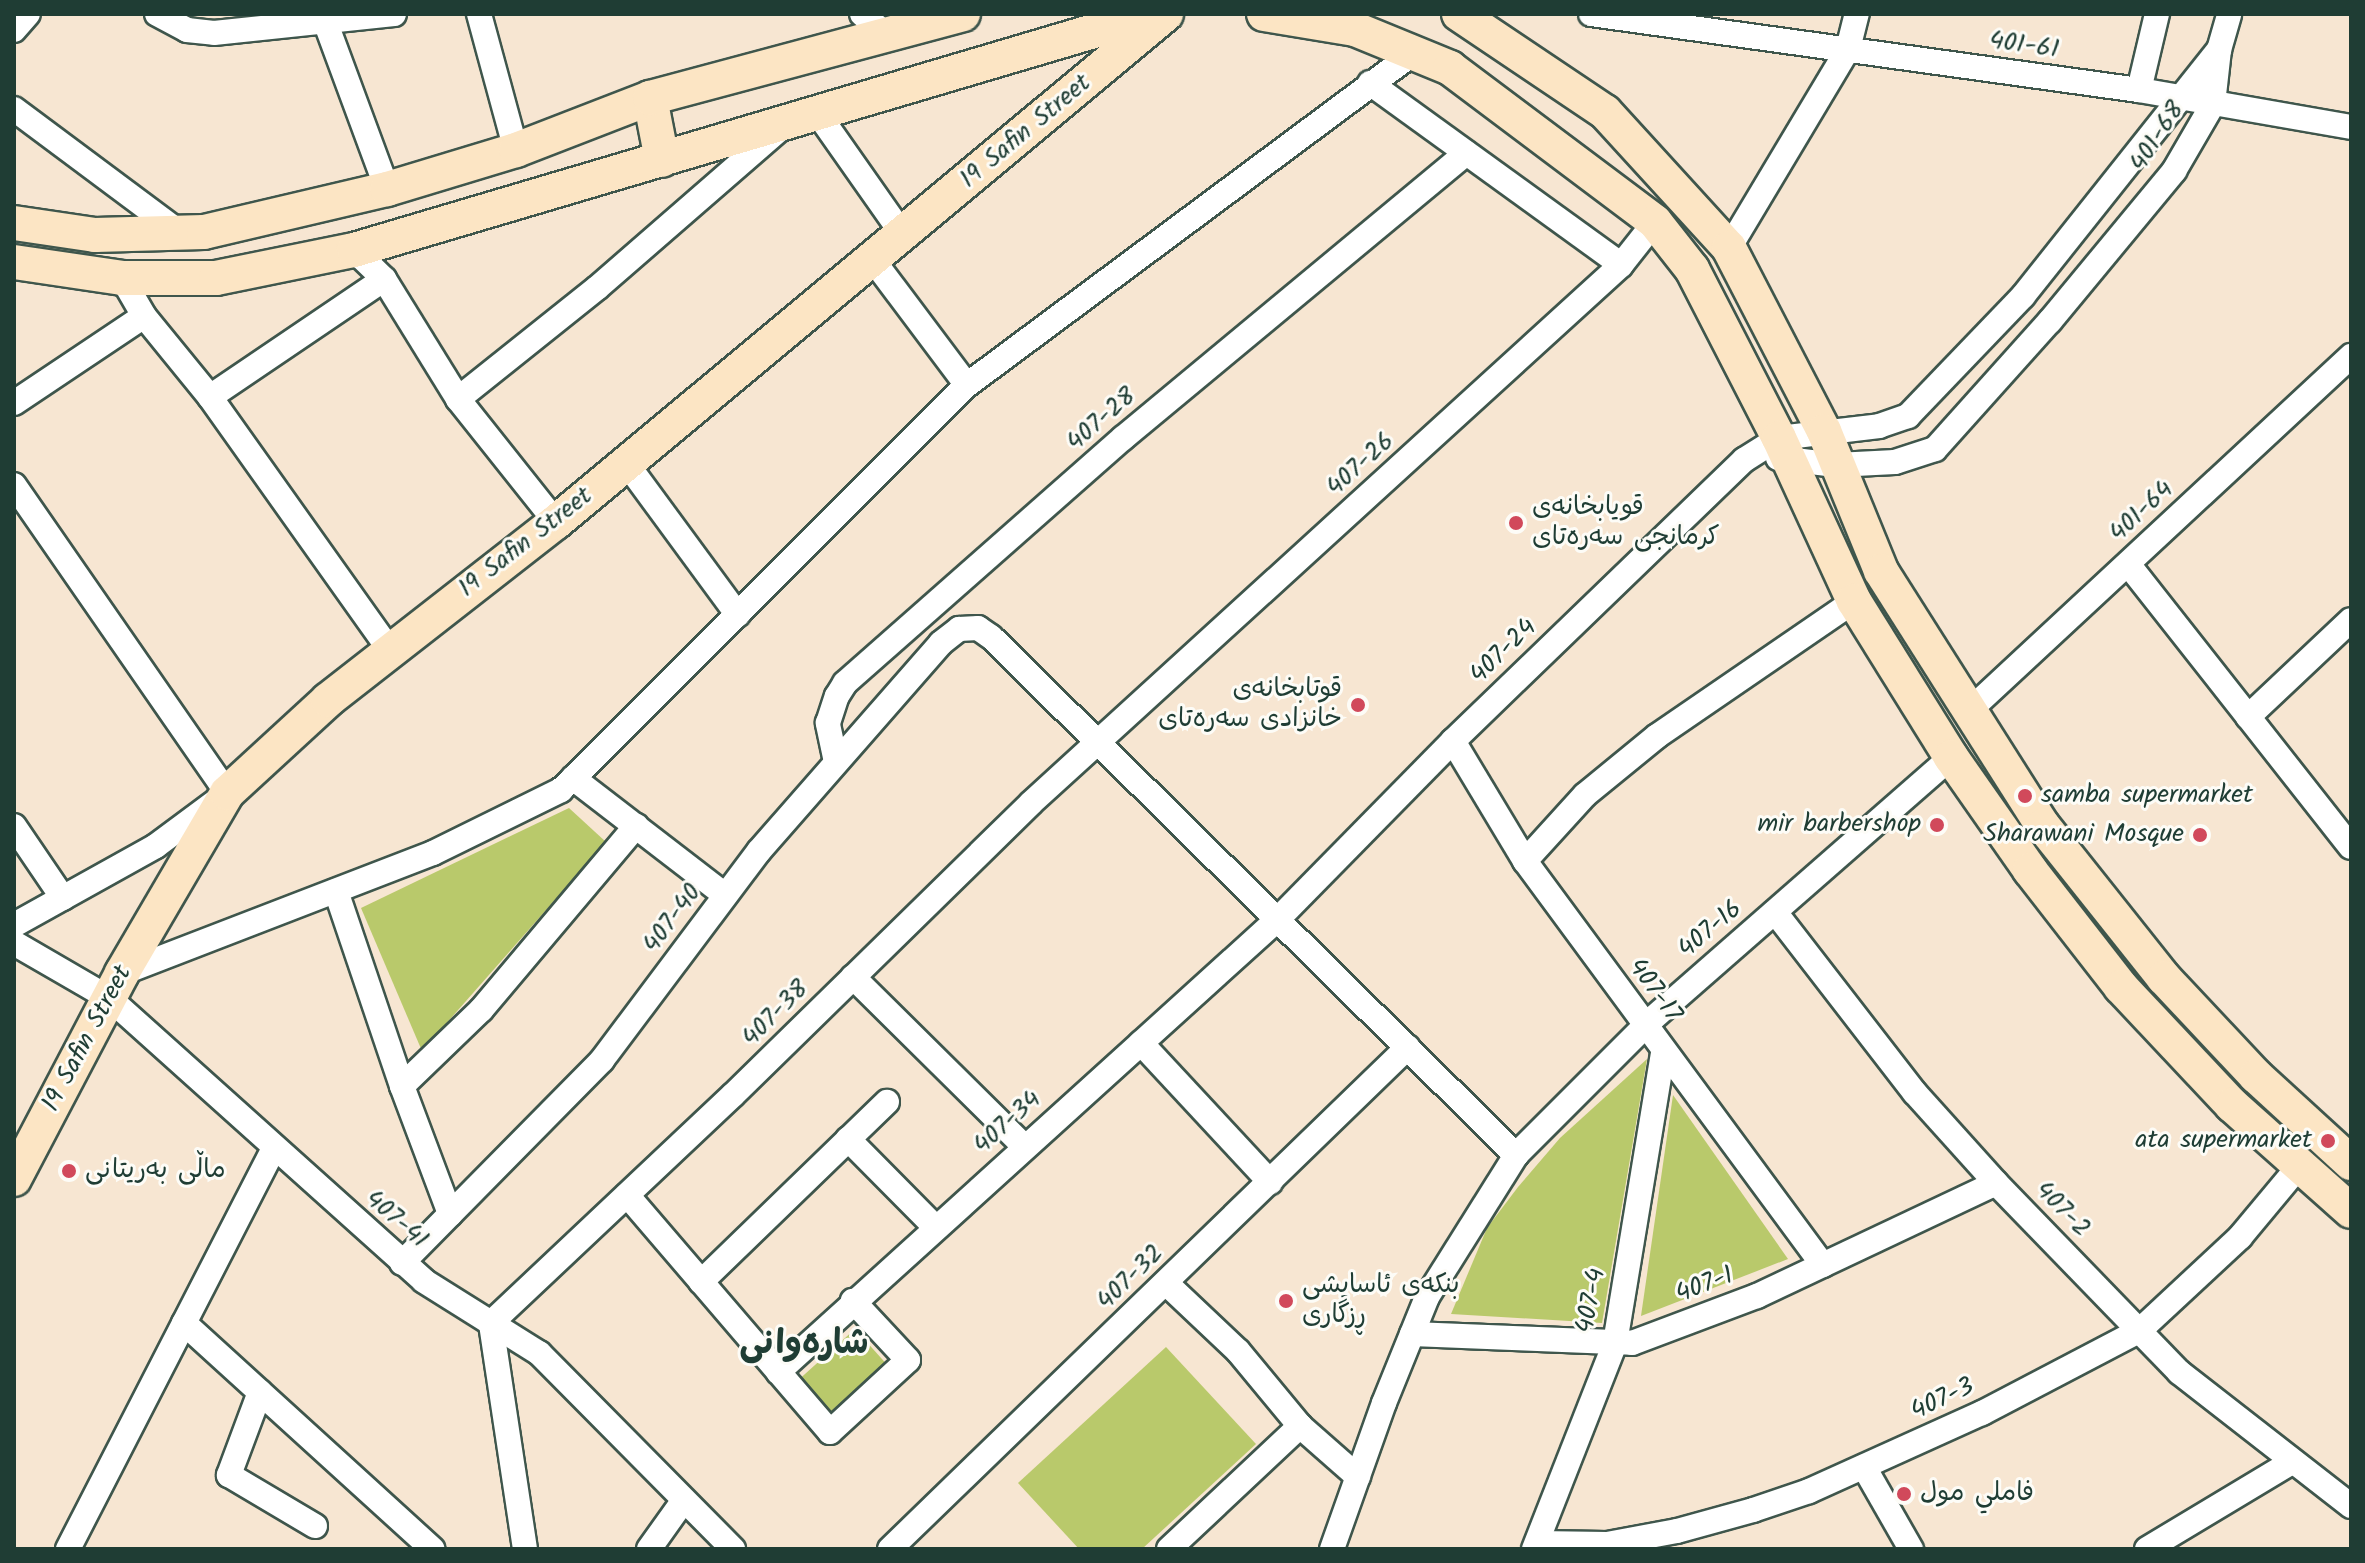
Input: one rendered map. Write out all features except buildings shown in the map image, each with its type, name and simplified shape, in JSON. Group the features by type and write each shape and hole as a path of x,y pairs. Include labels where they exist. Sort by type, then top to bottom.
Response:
{"street":[{"path":"14,30 28,14"},
{"path":"157,14 175,25 200,32 280,21 325,21 394,14"},
{"path":"479,14 516,150"},
{"path":"14,223 95,235 204,232 387,189 516,150 650,98 874,24 963,14"},
{"path":"14,262 122,278 216,278 354,250 1151,14"},
{"name":"19 Safin Street","path":"14,1179 116,986 227,793 328,700 627,464 1166,14"},
{"path":"1264,14 1355,29 1416,51 1450,68 1655,222 1692,269 1784,448 1854,601 1951,757 2030,870 2121,987 2232,1105 2351,1211"},
{"path":"1459,14 1605,112 1729,248 1824,431 1881,571 2043,826 2098,900 2164,978 2256,1076 2351,1163"},
{"name":"401-61","path":"1592,14 2139,90 2351,127"},
{"path":"1729,248 1848,49 1857,14"},
{"path":"2139,90 2157,14"},
{"path":"2219,50 2229,14"},
{"path":"325,21 387,189"},
{"name":"401-68","path":"1784,448 1824,431 1879,426 1908,416 2023,296 2219,50"},
{"name":"401-68","path":"1784,448 1836,465 1895,462 1935,449 2050,321 2174,171 2213,104 2219,50"},
{"path":"116,986 336,891 433,853 561,790 967,385 1416,51"},
{"path":"1370,83 1621,265"},
{"path":"650,98 662,160"},
{"path":"802,116 903,235"},
{"path":"458,399 597,288 802,116"},
{"path":"17,117 182,234"},
{"name":"407-28","path":"836,762 828,723 845,683 1123,438 1466,153"},
{"name":"407-26","path":"1098,742 1621,265 1655,222"},
{"path":"354,250 384,279 458,399 556,522"},
{"path":"873,260 967,385"},
{"path":"122,278 144,316 210,397 390,650"},
{"path":"210,397 384,279"},
{"path":"14,403 144,316"},
{"name":"401-64","path":"1971,709 2351,356"},
{"name":"407-24","path":"1278,919 1453,741 1744,460 1784,448"},
{"path":"627,464 738,615"},
{"path":"14,485 227,793 156,846 14,925"},
{"path":"2128,564 2351,847"},
{"path":"1525,861 1585,795 1657,736 1854,601"},
{"path":"2248,717 2351,620"},
{"name":"407-40","path":"402,1263 602,1060 725,895 836,762 941,643 959,629 978,628 991,637 1098,742"},
{"name":"407-17","path":"1453,741 1525,861 1644,1027 1823,1265"},
{"path":"1098,742 1516,1155"},
{"name":"407-38","path":"491,1323 1098,742"},
{"name":"407-16","path":"1332,1549 1427,1297 1516,1155 1644,1027 1951,757"},
{"path":"573,778 725,895"},
{"path":"14,826 63,898"},
{"path":"402,1086 481,1010 636,826"},
{"path":"336,891 402,1086 450,1214"},
{"name":"407-2","path":"1775,912 1915,1093 1996,1183 2139,1331 2179,1372 2351,1506"},
{"name":"407-34","path":"778,1372 1278,919"},
{"name":"407-41","path":"14,943 116,986 274,1148 402,1263 424,1281 539,1353 733,1549"},
{"path":"853,977 1024,1146"},
{"path":"1141,1043 1270,1182"},
{"name":"407-32","path":"890,1549 1408,1047"},
{"name":"407-4","path":"1535,1546 1615,1343 1663,1052"},
{"path":"701,1282 887,1102"},
{"path":"848,1139 935,1227"},
{"path":"68,1549 274,1148"},
{"name":"407-3","path":"1535,1546 1607,1544 1677,1531 1753,1510 1864,1467 1982,1413 2139,1331 2240,1237 2300,1165"},
{"name":"407-1","path":"1412,1334 1632,1343 1757,1296 1996,1183"},
{"path":"627,1195 830,1432 908,1360 853,1301"},
{"path":"1166,1283 1238,1351 1300,1426 1358,1477"},
{"path":"184,1323 432,1549"},
{"path":"491,1323 525,1549"},
{"path":"260,1392 229,1475 315,1526"},
{"path":"1169,1549 1300,1426"},
{"path":"2147,1549 2292,1462"},
{"path":"1864,1467 1911,1549"},
{"path":"649,1549 684,1500"}],"green space":[{"path":"569,808 606,842 422,1051 361,908"},
{"path":"1647,1059 1602,1323 1451,1314 1487,1228 1518,1187 1560,1138"},
{"path":"1673,1095 1788,1259 1641,1316"},
{"path":"855,1329 886,1363 831,1413 800,1379"},
{"path":"1166,1347 1256,1444 1142,1549 1079,1549 1018,1483"}],"place":[{"name":"قویابخانەی کرمانجی سەرەتای","path":"1516,523"},
{"name":"قوتابخانەی خانزادی سەرەتای","path":"1358,705"},
{"name":"samba supermarket","path":"2025,796"},
{"name":"mir barbershop","path":"1937,825"},
{"name":"Sharawani Mosque","path":"2200,835"},
{"name":"ata supermarket","path":"2328,1141"},
{"name":"ماڵی بەریتانی","path":"69,1171"},
{"name":"بنکەی ئاسایشی ڕزگاری","path":"1286,1301"},
{"name":"فاملي مول","path":"1904,1494"}],"district":[{"name":"شارەوانی","path":"804,1345"}]}
